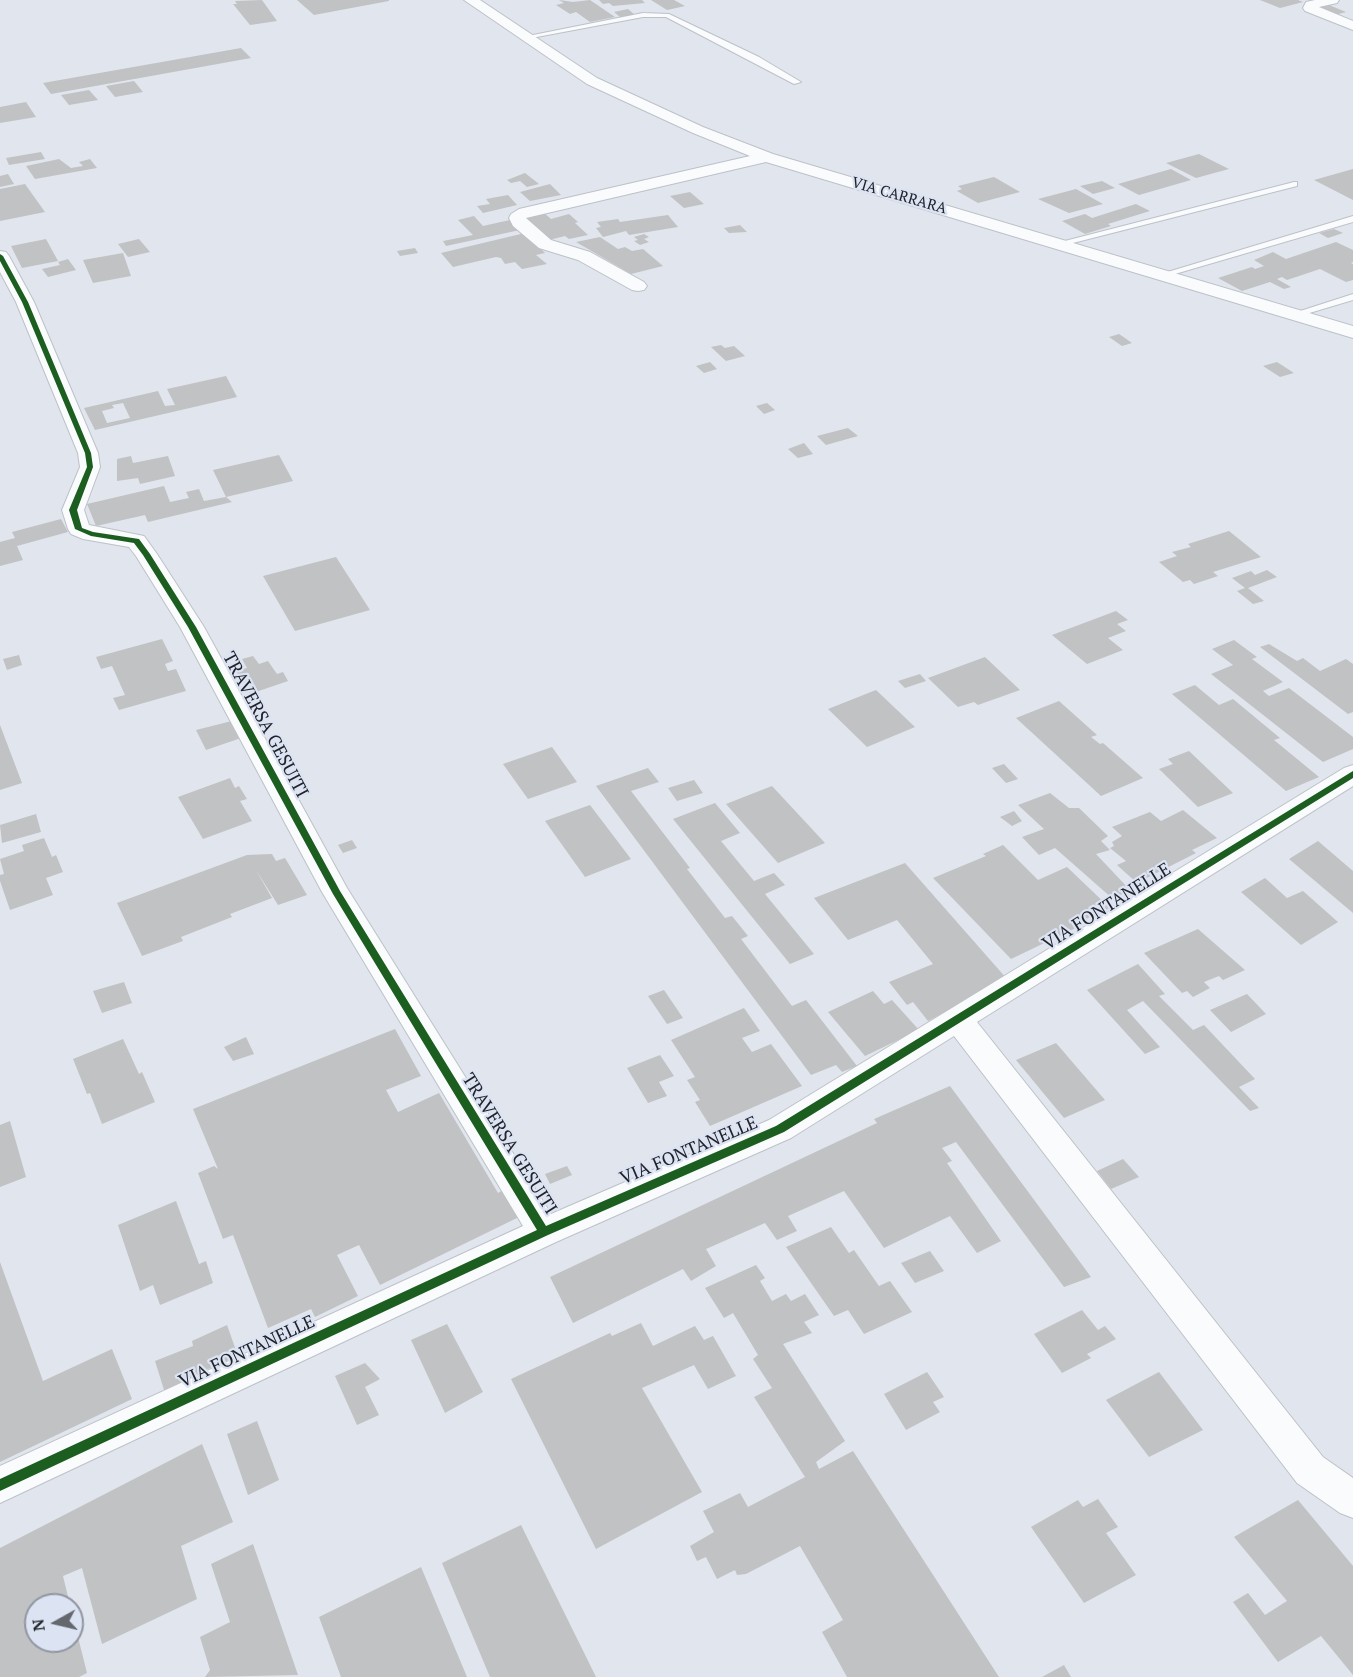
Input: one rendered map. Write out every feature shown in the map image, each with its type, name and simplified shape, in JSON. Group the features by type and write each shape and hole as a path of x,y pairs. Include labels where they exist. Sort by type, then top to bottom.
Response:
{"street":[{"name":"VIA CARRARA","path":"471,0 592,81 698,130 767,157 1353,332"},
{"path":"1332,0 1311,5 1310,8 1353,26"},
{"path":"638,285 584,256 545,244 519,222 517,218 519,214 767,157"},
{"name":"TRAVERSA GESUITI","path":"0,256 25,302 88,453 90,466 73,510 79,529 91,534 136,541 146,554 192,627 336,892 544,1232"},
{"name":"VIA FONTANELLE","path":"0,1485 544,1232 780,1129 1353,774"},
{"path":"958,1019 1310,1470 1353,1500"}],"lane":[{"path":"526,37 643,15 667,15 798,82"},
{"path":"1061,243 1294,183"},
{"path":"1165,274 1353,219"},
{"path":"1296,314 1353,297"}],"building":[{"path":"262,0 277,21 250,25 233,4 237,4 235,1"},
{"path":"297,0 389,0 389,1 314,15"},
{"path":"559,0 573,2 590,0 615,17 590,22 576,12 570,14 556,5 564,3"},
{"path":"599,0 642,0 645,3 613,6 609,3 603,4"},
{"path":"651,0 674,0 685,6 667,10"},
{"path":"1260,0 1298,0 1303,2 1280,8"},
{"path":"1324,3 1346,12 1335,15 1314,7"},
{"path":"628,9 635,15 620,17 614,12"},
{"path":"241,48 251,58 51,94 43,83"},
{"path":"134,81 143,92 115,97 106,86"},
{"path":"89,90 98,100 69,105 61,95"},
{"path":"26,102 36,117 0,123 0,107"},
{"path":"41,152 45,159 9,165 6,158"},
{"path":"1199,154 1229,169 1196,178 1166,163"},
{"path":"59,159 71,168 83,166 79,162 90,159 97,168 35,179 26,166"},
{"path":"1171,169 1191,180 1139,195 1118,184"},
{"path":"1353,169 1353,200 1314,180"},
{"path":"525,173 539,184 527,187 520,181 511,183 507,180"},
{"path":"8,174 14,184 0,187 0,176"},
{"path":"994,177 1020,192 978,203 957,191 962,189 958,186"},
{"path":"1102,181 1115,188 1093,194 1080,186"},
{"path":"25,184 45,212 0,221 0,189"},
{"path":"550,184 561,195 530,201 520,192"},
{"path":"1076,189 1103,204 1069,213 1038,199"},
{"path":"690,192 704,204 684,208 670,196"},
{"path":"508,195 517,205 483,213 477,206 490,204 486,199"},
{"path":"1136,204 1150,211 1085,234 1062,221 1085,214 1092,218"},
{"path":"543,212 551,219 569,214 588,235 569,239 565,236 549,240 523,216"},
{"path":"668,215 678,227 629,235 626,231 603,237 596,228 601,227 597,222 618,219 620,222"},
{"path":"474,216 483,226 510,220 520,230 446,246 443,241 473,235 458,220"},
{"path":"740,225 747,232 729,233 724,228"},
{"path":"1334,229 1343,233 1328,238 1319,233"},
{"path":"525,233 545,253 536,255 547,264 522,269 515,262 505,264 501,258 496,257 453,267 441,253"},
{"path":"644,234 649,237 644,239 649,242 640,245 634,241 638,240 634,237"},
{"path":"600,237 618,249 625,247 632,251 643,249 663,266 631,274 576,242"},
{"path":"46,239 58,261 22,268 11,246"},
{"path":"139,239 150,252 128,257 118,244"},
{"path":"1336,242 1353,250 1353,262 1351,263 1353,264 1353,280 1346,282 1320,269 1287,280 1282,277 1277,279 1291,287 1284,289 1270,282 1242,291 1218,278 1252,267 1255,269 1264,266 1254,260 1273,252 1286,259"},
{"path":"415,248 418,253 400,256 397,251"},
{"path":"123,253 131,276 93,283 83,260"},
{"path":"68,259 76,270 48,277 42,269 60,265 58,262"},
{"path":"1119,334 1132,343 1122,346 1109,337"},
{"path":"721,345 725,348 734,346 745,356 726,361 711,347"},
{"path":"710,362 717,369 704,373 696,366"},
{"path":"1277,362 1294,373 1280,377 1263,366"},
{"path":"226,376 237,397 95,430 84,408 158,391 165,406 175,405 167,389","holes":["123,403 130,418 107,423 102,411 114,408 112,405"]},
{"path":"767,403 775,410 764,414 756,406"},
{"path":"848,428 858,436 826,445 817,436"},
{"path":"804,443 813,454 798,458 788,449"},
{"path":"279,455 293,481 226,497 213,470"},
{"path":"131,456 133,463 168,456 175,476 140,484 138,478 117,481 117,459"},
{"path":"164,486 170,502 189,498 186,492 199,489 204,501 226,497 232,502 148,522 145,515 96,526 87,504"},
{"path":"61,519 68,532 17,546 23,560 0,566 0,542 15,538 12,532"},
{"path":"1229,531 1261,557 1213,572 1218,576 1194,584 1190,580 1183,582 1159,562 1177,556 1172,552 1191,547 1188,544"},
{"path":"336,557 370,610 295,631 263,576"},
{"path":"1267,570 1277,577 1248,588 1264,601 1253,604 1237,591 1245,588 1232,578 1251,571 1255,575"},
{"path":"1116,611 1128,620 1117,624 1126,631 1108,638 1123,650 1087,664 1052,635"},
{"path":"162,639 173,661 165,664 168,671 176,669 186,691 119,710 113,698 125,695 112,666 101,669 96,657"},
{"path":"1234,640 1257,657 1252,659 1283,682 1263,691 1269,696 1289,688 1353,737 1353,749 1323,762 1211,674 1233,665 1212,649"},
{"path":"1269,644 1297,661 1303,658 1320,671 1346,659 1353,664 1353,712 1348,714 1260,647"},
{"path":"19,655 22,665 7,670 3,659"},
{"path":"253,656 259,664 268,661 277,674 283,672 288,681 250,694 236,671 247,668 242,659"},
{"path":"985,657 1020,690 978,705 974,702 958,707 928,678"},
{"path":"920,674 926,681 905,688 898,681"},
{"path":"1195,685 1219,705 1233,699 1280,738 1274,740 1319,777 1286,791 1172,694"},
{"path":"876,690 915,727 867,747 828,709"},
{"path":"1059,701 1097,735 1091,737 1100,744 1103,743 1143,778 1101,796 1016,718"},
{"path":"232,721 241,738 206,750 196,730"},
{"path":"0,725 22,783 0,790"},
{"path":"552,747 577,782 528,799 503,764"},
{"path":"1189,751 1233,793 1198,807 1159,769 1173,764 1168,759"},
{"path":"1004,764 1018,779 1006,783 992,768"},
{"path":"648,768 659,782 631,791 725,918 732,916 748,936 741,939 792,1006 806,1000 857,1066 842,1072 836,1065 811,1075 596,786"},
{"path":"230,778 235,788 239,786 247,799 240,801 252,821 203,839 178,797"},
{"path":"694,780 703,793 677,801 668,788"},
{"path":"772,786 825,843 778,863 726,804"},
{"path":"1050,793 1069,808 1079,808 1108,836 1101,841 1110,850 1096,854 1130,890 1113,899 1055,848 1039,855 1022,837 1044,829 1018,805"},
{"path":"715,803 740,833 721,841 754,881 774,873 785,885 765,894 814,954 790,964 673,819"},
{"path":"590,805 631,859 585,877 545,821"},
{"path":"1183,810 1217,838 1192,850 1196,853 1137,883 1117,865 1126,861 1110,848 1114,846 1112,842 1122,836 1112,827 1150,812 1161,821"},
{"path":"1014,811 1022,821 1012,826 1000,817"},
{"path":"36,814 41,832 2,843 0,825"},
{"path":"44,838 52,857 56,855 63,872 46,878 53,895 10,910 0,881 0,875 4,874 0,859 24,851 22,845"},
{"path":"352,840 357,848 343,853 338,845"},
{"path":"1318,841 1353,871 1353,913 1289,859"},
{"path":"1003,845 1038,880 1067,867 1110,908 1077,923 1080,926 1011,959 933,878 986,856 983,854"},
{"path":"272,854 276,861 285,858 307,895 278,905 256,870 272,898 230,914 232,917 181,937 183,941 142,956 117,903 247,855"},
{"path":"905,863 1007,979 928,1021 913,1002 907,1005 889,982 933,964 897,920 848,940 814,898"},
{"path":"1265,878 1287,898 1303,891 1338,922 1301,945 1241,892"},
{"path":"1198,929 1245,970 1223,980 1219,976 1204,982 1210,988 1193,997 1187,991 1182,993 1144,953"},
{"path":"1138,964 1165,994 1159,996 1193,1030 1204,1025 1255,1079 1239,1087 1259,1108 1250,1111 1143,1001 1127,1010 1160,1047 1145,1054 1087,990"},
{"path":"124,982 132,1003 102,1013 93,991"},
{"path":"664,990 683,1018 667,1024 648,996"},
{"path":"873,991 884,1004 892,1000 919,1030 865,1056 828,1012"},
{"path":"1247,994 1266,1014 1231,1032 1210,1010"},
{"path":"744,1008 760,1031 742,1038 752,1052 771,1044 802,1086 710,1126 695,1102 700,1100 687,1080 695,1077 671,1040"},
{"path":"395,1029 421,1076 386,1090 398,1112 439,1093 498,1193 503,1190 519,1217 380,1285 359,1245 337,1255 358,1296 315,1317 311,1309 268,1328 233,1235 223,1239 198,1173 214,1166 218,1169 193,1109"},
{"path":"246,1037 254,1054 233,1061 224,1047"},
{"path":"123,1039 139,1074 142,1072 155,1102 102,1124 73,1059"},
{"path":"1056,1043 1105,1100 1064,1118 1016,1060"},
{"path":"660,1055 674,1076 659,1082 667,1096 648,1103 627,1068"},
{"path":"950,1086 1091,1277 1064,1287 956,1142 942,1148 952,1161 947,1163 1001,1241 977,1253 950,1216 884,1248 844,1191 788,1216 797,1231 777,1240 765,1223 706,1249 716,1266 691,1281 683,1269 573,1323 550,1277 877,1123 874,1119"},
{"path":"10,1121 26,1177 0,1187 0,1125"},
{"path":"1123,1159 1139,1177 1111,1189 1097,1171"},
{"path":"567,1166 572,1175 550,1184 545,1174"},
{"path":"176,1201 199,1264 206,1261 213,1283 160,1305 153,1285 140,1291 118,1225"},
{"path":"831,1227 849,1253 854,1250 879,1286 890,1281 912,1312 864,1334 848,1310 834,1316 786,1247"},
{"path":"930,1251 944,1271 915,1283 901,1263"},
{"path":"0,1262 43,1381 112,1349 132,1399 0,1462"},
{"path":"756,1265 765,1278 760,1281 772,1301 786,1294 791,1301 805,1294 819,1315 804,1322 812,1333 783,1344 845,1441 816,1462 819,1469 853,1451 999,1677 847,1677 822,1632 843,1620 800,1546 746,1574 737,1575 735,1570 717,1579 706,1557 697,1561 690,1546 714,1532 703,1511 740,1493 748,1507 805,1477 754,1397 772,1388 753,1359 758,1355 733,1313 724,1318 705,1288"},
{"path":"1082,1310 1098,1330 1105,1326 1116,1339 1087,1354 1091,1358 1062,1373 1034,1334"},
{"path":"641,1323 653,1346 695,1326 704,1340 713,1336 736,1376 708,1389 694,1365 642,1388 702,1492 596,1549 511,1379 610,1333 612,1336"},
{"path":"447,1324 483,1392 445,1413 411,1340"},
{"path":"227,1325 238,1356 201,1372 203,1377 165,1393 155,1361 193,1346 192,1341"},
{"path":"365,1363 380,1379 365,1387 379,1415 357,1425 335,1376"},
{"path":"927,1372 944,1397 933,1402 940,1412 906,1430 884,1394"},
{"path":"1159,1372 1203,1430 1149,1457 1106,1400"},
{"path":"257,1421 279,1480 248,1495 227,1434"},
{"path":"202,1444 233,1522 181,1546 197,1599 102,1644 82,1568 63,1576 67,1593 24,1593 24,1653 82,1653 87,1673 79,1677 0,1677 0,1548"},
{"path":"1098,1499 1118,1527 1106,1533 1136,1575 1084,1603 1031,1527 1078,1500 1083,1507"},
{"path":"1298,1500 1353,1566 1353,1675 1321,1636 1278,1662 1233,1602 1248,1593 1265,1615 1287,1601 1234,1537"},
{"path":"521,1525 596,1677 490,1677 442,1563"},
{"path":"253,1544 298,1675 205,1677 210,1670 200,1637 230,1622 211,1564"},
{"path":"421,1567 467,1677 341,1677 319,1617"},
{"path":"1064,1665 1071,1677 1042,1677"}],"cycle path":[{"path":"0,256 25,302 88,453 90,467 73,510 79,529 91,534 136,541 146,554 192,627 336,892 544,1232"},
{"path":"0,1485 544,1232 780,1129 1353,774"}]}
